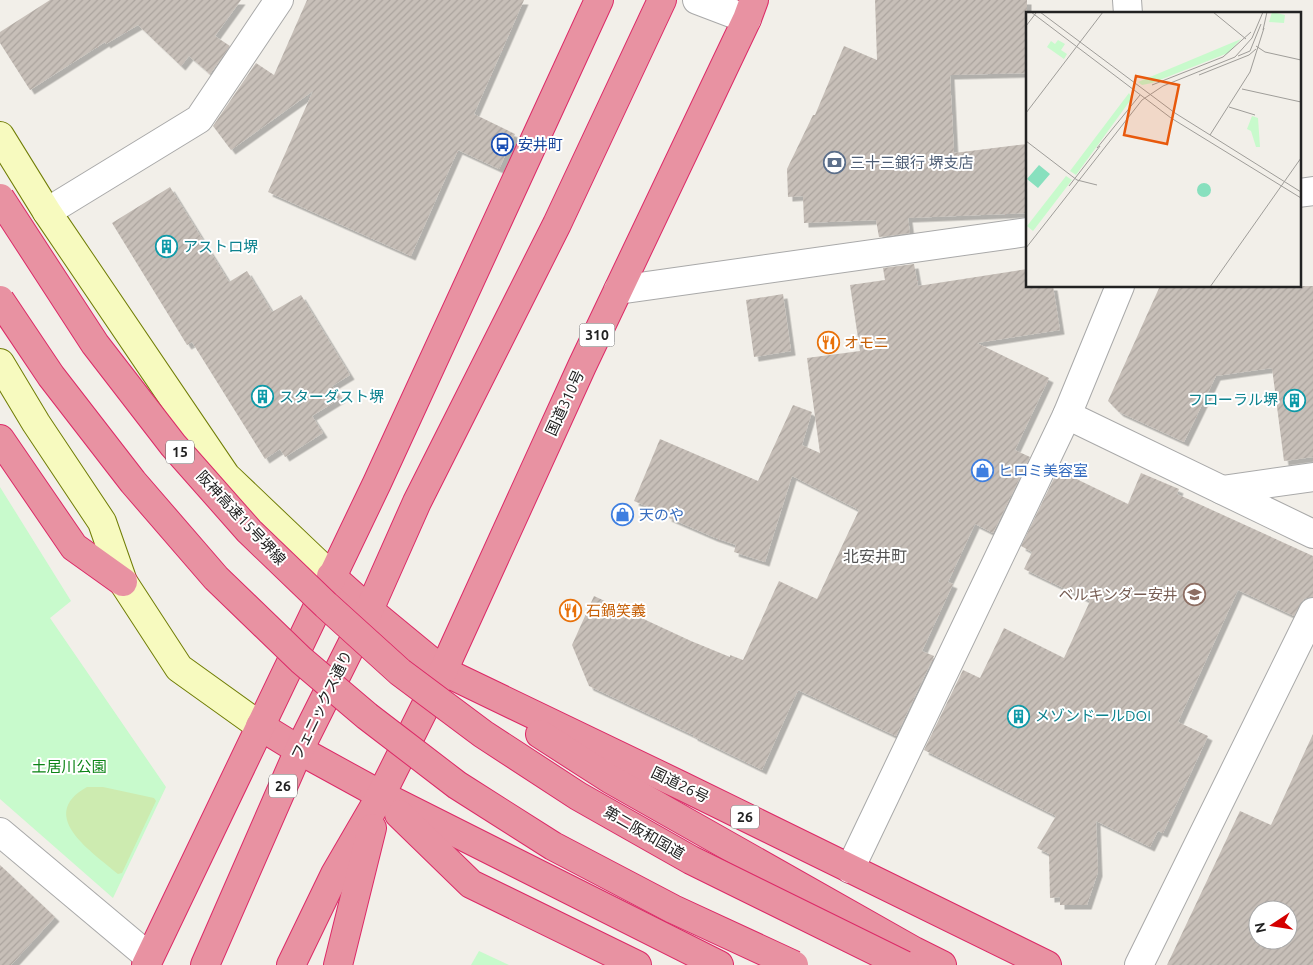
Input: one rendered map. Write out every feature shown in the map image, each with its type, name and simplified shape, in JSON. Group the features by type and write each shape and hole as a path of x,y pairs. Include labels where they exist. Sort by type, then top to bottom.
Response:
{"highway":[{"path":"148,961 377,483 599,0"},
{"path":"368,610 417,502 557,224 662,0"},
{"name":"国道310号","path":"443,671 618,290 750,9"},
{"name":"阪神高速15号堺線","path":"0,198 95,344 173,445 249,531 326,605 400,672"},
{"path":"0,300 52,376 133,482 216,578 301,660 367,716 457,785 553,846 673,909 794,965"},
{"path":"0,439 74,547 123,582"},
{"name":"国道26号","path":"331,576 368,610 443,671 1047,965"},
{"name":"フェニックス通り","path":"205,965 299,750 368,610"},
{"path":"292,965 335,874 381,795 443,671 610,779 914,952 942,965"},
{"name":"第二阪和国道","path":"400,672 484,734 578,796 691,860 904,965"},
{"name":"26","path":"260,726 299,750 381,795 719,965"},
{"path":"338,965 381,795"},
{"name":"26","path":"381,795 471,884 636,965"}],"street":[{"path":"46,212 199,119 279,0"},
{"path":"697,0 750,9"},
{"path":"0,136 46,212 226,476 331,576"},
{"path":"1300,193 1313,191"},
{"path":"618,290 1026,232"},
{"path":"850,869 1067,416 1119,288"},
{"path":"0,363 36,423 102,522 123,582 179,668 260,726"},
{"path":"1067,416 1313,534"},
{"path":"1222,490 1313,478"},
{"path":"1139,965 1313,612"},
{"path":"0,832 148,961"}],"green space":[{"name":"土居川公園","path":"0,487 71,601 50,618 166,787 113,898 0,799"},
{"path":"87,787 103,787 154,798 156,801 122,873 118,874 84,845 74,834 68,822 67,810 72,798"},
{"path":"479,951 509,965 471,965"}],"building":[{"path":"50,0 241,0 215,36 230,46 210,74 189,56 181,66 138,25 106,44 105,42 30,90 0,43 0,32"},
{"path":"307,0 524,0 474,114 515,134 499,169 458,150 411,256 268,192 313,91 231,150 213,126 256,63 274,75"},
{"path":"875,0 1027,0 1026,73 950,75 954,153 1026,144 1026,213 908,218 910,233 879,237 876,220 804,223 803,196 788,197 787,169 813,115 815,115 844,46 877,60"},
{"path":"170,187 229,282 247,271 272,312 301,295 350,375 332,386 341,398 312,416 323,433 285,457 280,449 265,459 192,342 187,345 112,223"},
{"path":"914,264 918,286 1026,269 1026,288 1053,288 1060,330 977,343 1049,378 1015,450 1030,457 993,533 975,524 948,582 953,584 922,651 934,656 896,736 798,690 762,770 589,686 572,645 594,596 691,641 730,657 730,655 743,660 779,581 817,599 859,510 792,476 765,562 734,552 736,545 713,537 634,501 660,439 758,481 793,405 812,412 802,445 820,453 807,358 860,351 850,285 885,280 883,268"},
{"path":"1300,286 1313,286 1313,457 1284,461 1272,368 1216,376 1184,442 1119,412 1108,401 1159,288 1300,288"},
{"path":"783,294 791,351 754,357 746,300"},
{"path":"1058,470 1128,504 1141,473 1179,489 1177,494 1313,556 1313,597 1304,599 1294,616 1238,590 1178,722 1208,736 1163,833 1158,831 1150,847 1096,821 1098,872 1087,905 1060,905 1060,897 1050,898 1049,854 1037,848 1056,816 924,750 963,670 980,678 1004,628 1064,658 1090,601 1024,569 1032,552 1021,546"},
{"path":"1313,734 1313,965 1167,965 1240,811 1271,825"},
{"path":"0,865 55,917 11,965 0,965"}],"place":[{"name":"安井町","path":"502,145"},
{"name":"三十三銀行 堺支店","path":"834,163"},
{"name":"アストロ堺","path":"167,247"},
{"name":"オモニ","path":"828,343"},
{"name":"スターダスト堺","path":"263,397"},
{"name":"フローラル堺","path":"1294,400"},
{"name":"ヒロミ美容室","path":"982,471"},
{"name":"天のや","path":"623,515"},
{"name":"ベルキンダー安井","path":"1194,595"},
{"name":"石鍋笑義","path":"570,611"},
{"name":"メゾンドールDOI","path":"1019,716"}],"district":[{"name":"北安井町","path":"875,556"}]}
